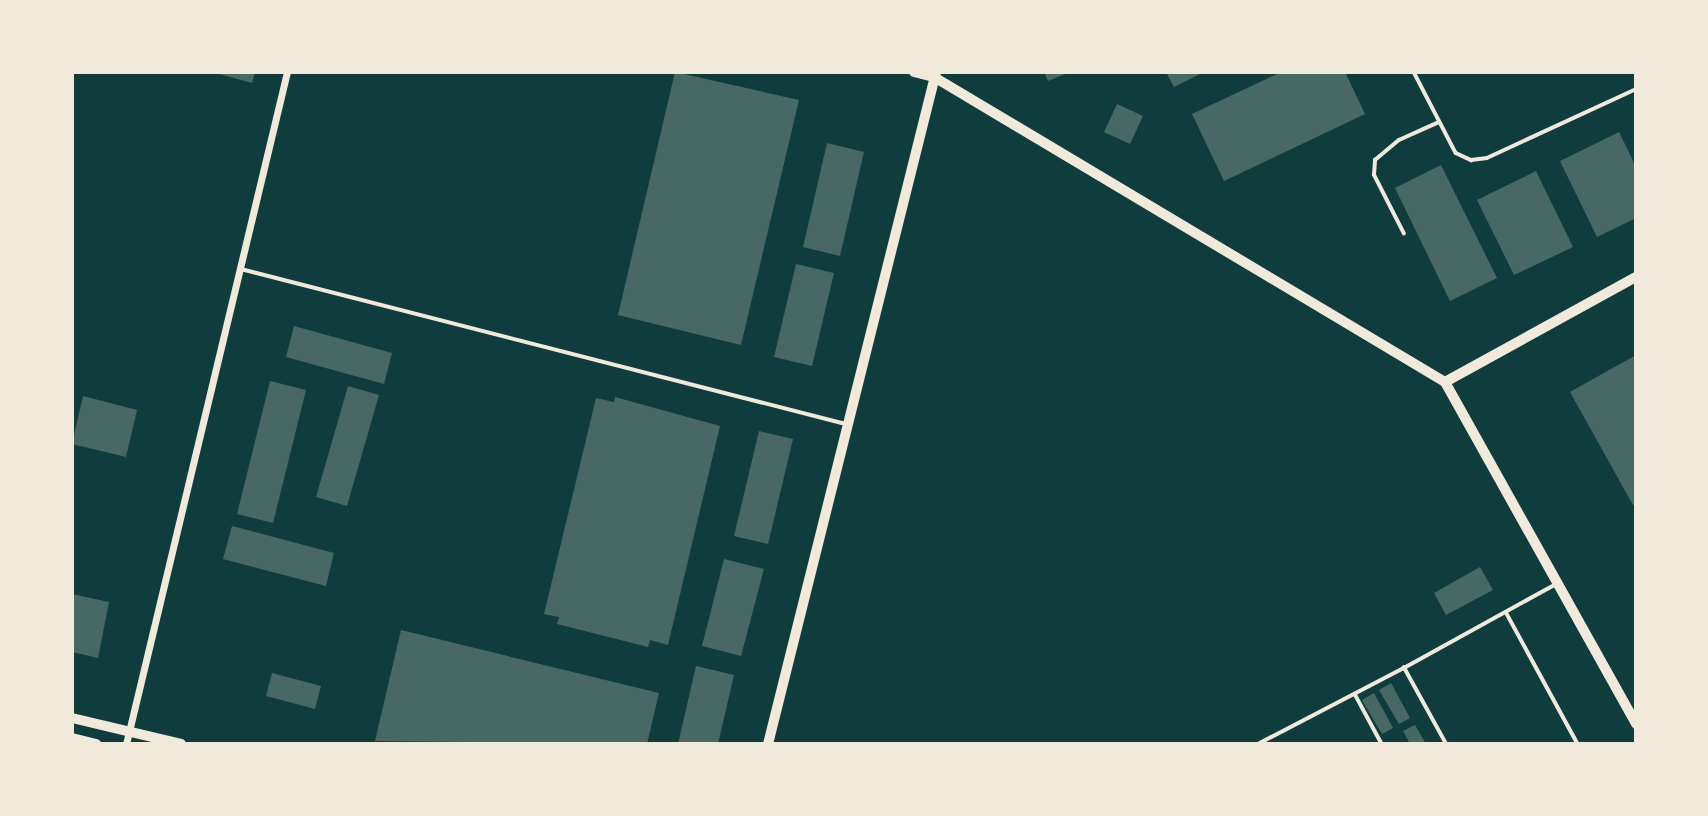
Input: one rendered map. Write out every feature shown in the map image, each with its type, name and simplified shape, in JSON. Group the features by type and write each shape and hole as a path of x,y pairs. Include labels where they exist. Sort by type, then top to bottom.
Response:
{"street":[{"path":"126,744 287,72"},
{"path":"914,72 935,74 1445,382 1636,724"},
{"path":"768,744 935,74"},
{"path":"1445,382 1636,277"},
{"path":"72,718 181,744"},
{"path":"72,738 96,744"}],"lane":[{"path":"1413,72 1437,122 1456,153 1472,160 1487,158 1636,89"},
{"path":"1404,234 1374,175 1374,160 1399,140 1437,122"},
{"path":"240,269 846,424"},
{"path":"1258,744 1558,583"},
{"path":"1506,612 1578,744"},
{"path":"1404,668 1446,744"},
{"path":"1355,694 1382,744"}],"building":[{"path":"212,72 255,72 252,83"},
{"path":"675,72 799,100 741,345 618,315"},
{"path":"1044,72 1070,72 1048,81"},
{"path":"1166,72 1204,72 1174,87"},
{"path":"1281,72 1345,72 1365,114 1224,181 1192,114"},
{"path":"1117,104 1143,116 1130,144 1104,132"},
{"path":"1619,132 1636,167 1636,218 1597,237 1560,161"},
{"path":"827,143 864,152 840,256 803,247"},
{"path":"1441,165 1497,278 1450,301 1395,188"},
{"path":"1536,171 1573,247 1514,275 1477,200"},
{"path":"796,264 834,273 812,366 774,357"},
{"path":"294,326 392,353 384,384 286,357"},
{"path":"1636,355 1636,503 1633,505 1570,392"},
{"path":"270,381 306,390 273,523 237,514"},
{"path":"348,386 379,395 347,506 316,497"},
{"path":"83,396 137,410 126,457 72,444"},
{"path":"615,397 720,426 668,645 650,640 648,647 557,624 559,617 544,614 596,398 614,402"},
{"path":"759,431 793,439 768,544 734,536"},
{"path":"232,526 334,553 326,586 223,559"},
{"path":"724,559 764,569 741,656 702,646"},
{"path":"1480,567 1493,590 1446,615 1434,593"},
{"path":"72,594 109,602 98,658 72,652"},
{"path":"401,630 659,693 647,744 375,741"},
{"path":"696,666 734,675 718,744 678,744"},
{"path":"272,673 321,686 315,709 266,696"},
{"path":"1391,683 1410,718 1399,724 1379,690"},
{"path":"1374,693 1393,728 1382,734 1362,700"},
{"path":"1415,725 1426,744 1410,744 1403,731"}]}
